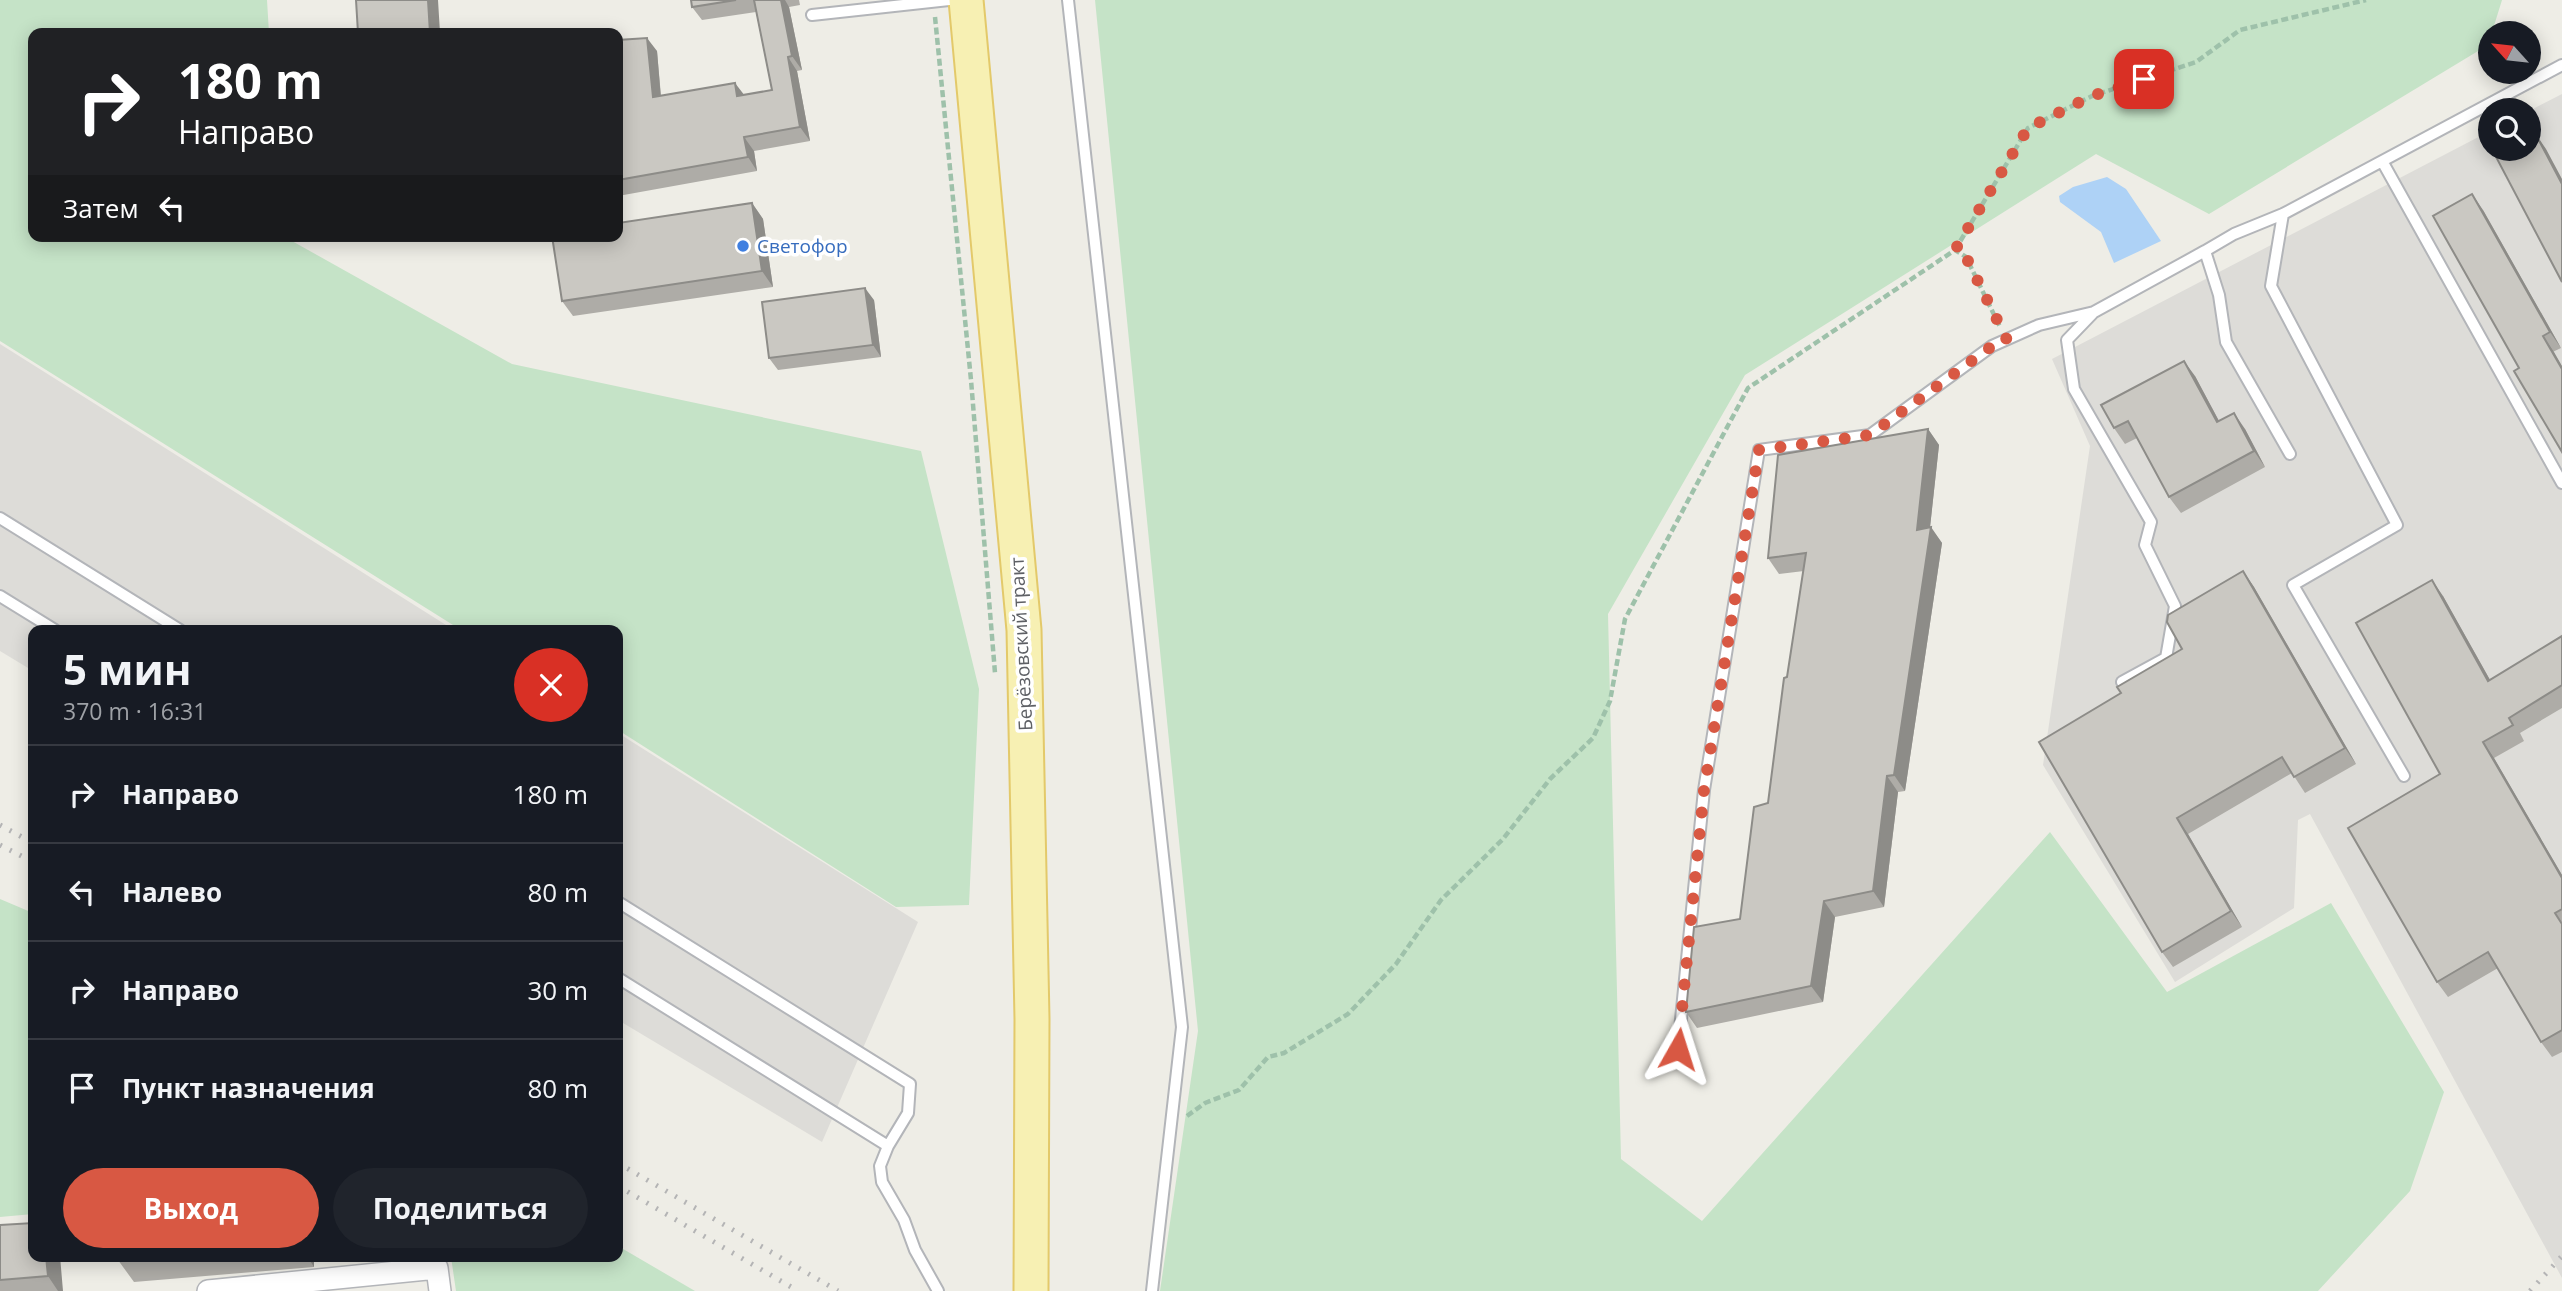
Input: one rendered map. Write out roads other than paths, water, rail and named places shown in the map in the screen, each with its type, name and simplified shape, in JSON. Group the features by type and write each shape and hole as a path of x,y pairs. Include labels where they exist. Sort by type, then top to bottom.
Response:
{"main road":[{"name":"Берёзовский тракт","path":"966,0 1024,629 1032,1019 1031,1291"}],"street":[{"path":"208,1291 437,1268 440,1291"}],"lane":[{"path":"812,15 949,0"},
{"path":"1068,0 1182,1027 1152,1291"},
{"path":"2122,682 2166,658 2175,606 2145,545 2151,522 2074,389 2067,340 2094,313 2234,234 2283,214 2562,65"},
{"path":"2382,161 2562,483"},
{"path":"2283,214 2271,286 2397,525 2293,585 2404,776"},
{"path":"2205,251 2219,295 2226,342 2290,454"},
{"path":"1678,1049 1704,790 1759,450 1870,435 1992,346 2039,325 2094,313"},
{"path":"0,518 172,625"},
{"path":"0,596 47,625"},
{"path":"623,905 909,1084 908,1113 888,1146 880,1166 881,1182 904,1220 915,1250 938,1291"},
{"path":"623,981 888,1146"}],"water":[{"path":"2107,177 2126,189 2161,241 2114,263 2101,232 2060,202 2059,196 2073,187"}],"railway":[{"path":"0,825 28,840"},
{"path":"0,845 28,859"},
{"path":"623,1166 838,1291"},
{"path":"623,1189 798,1291"},
{"path":"2530,1291 2562,1256"}],"place":[{"name":"Светофор","path":"743,246"}]}
